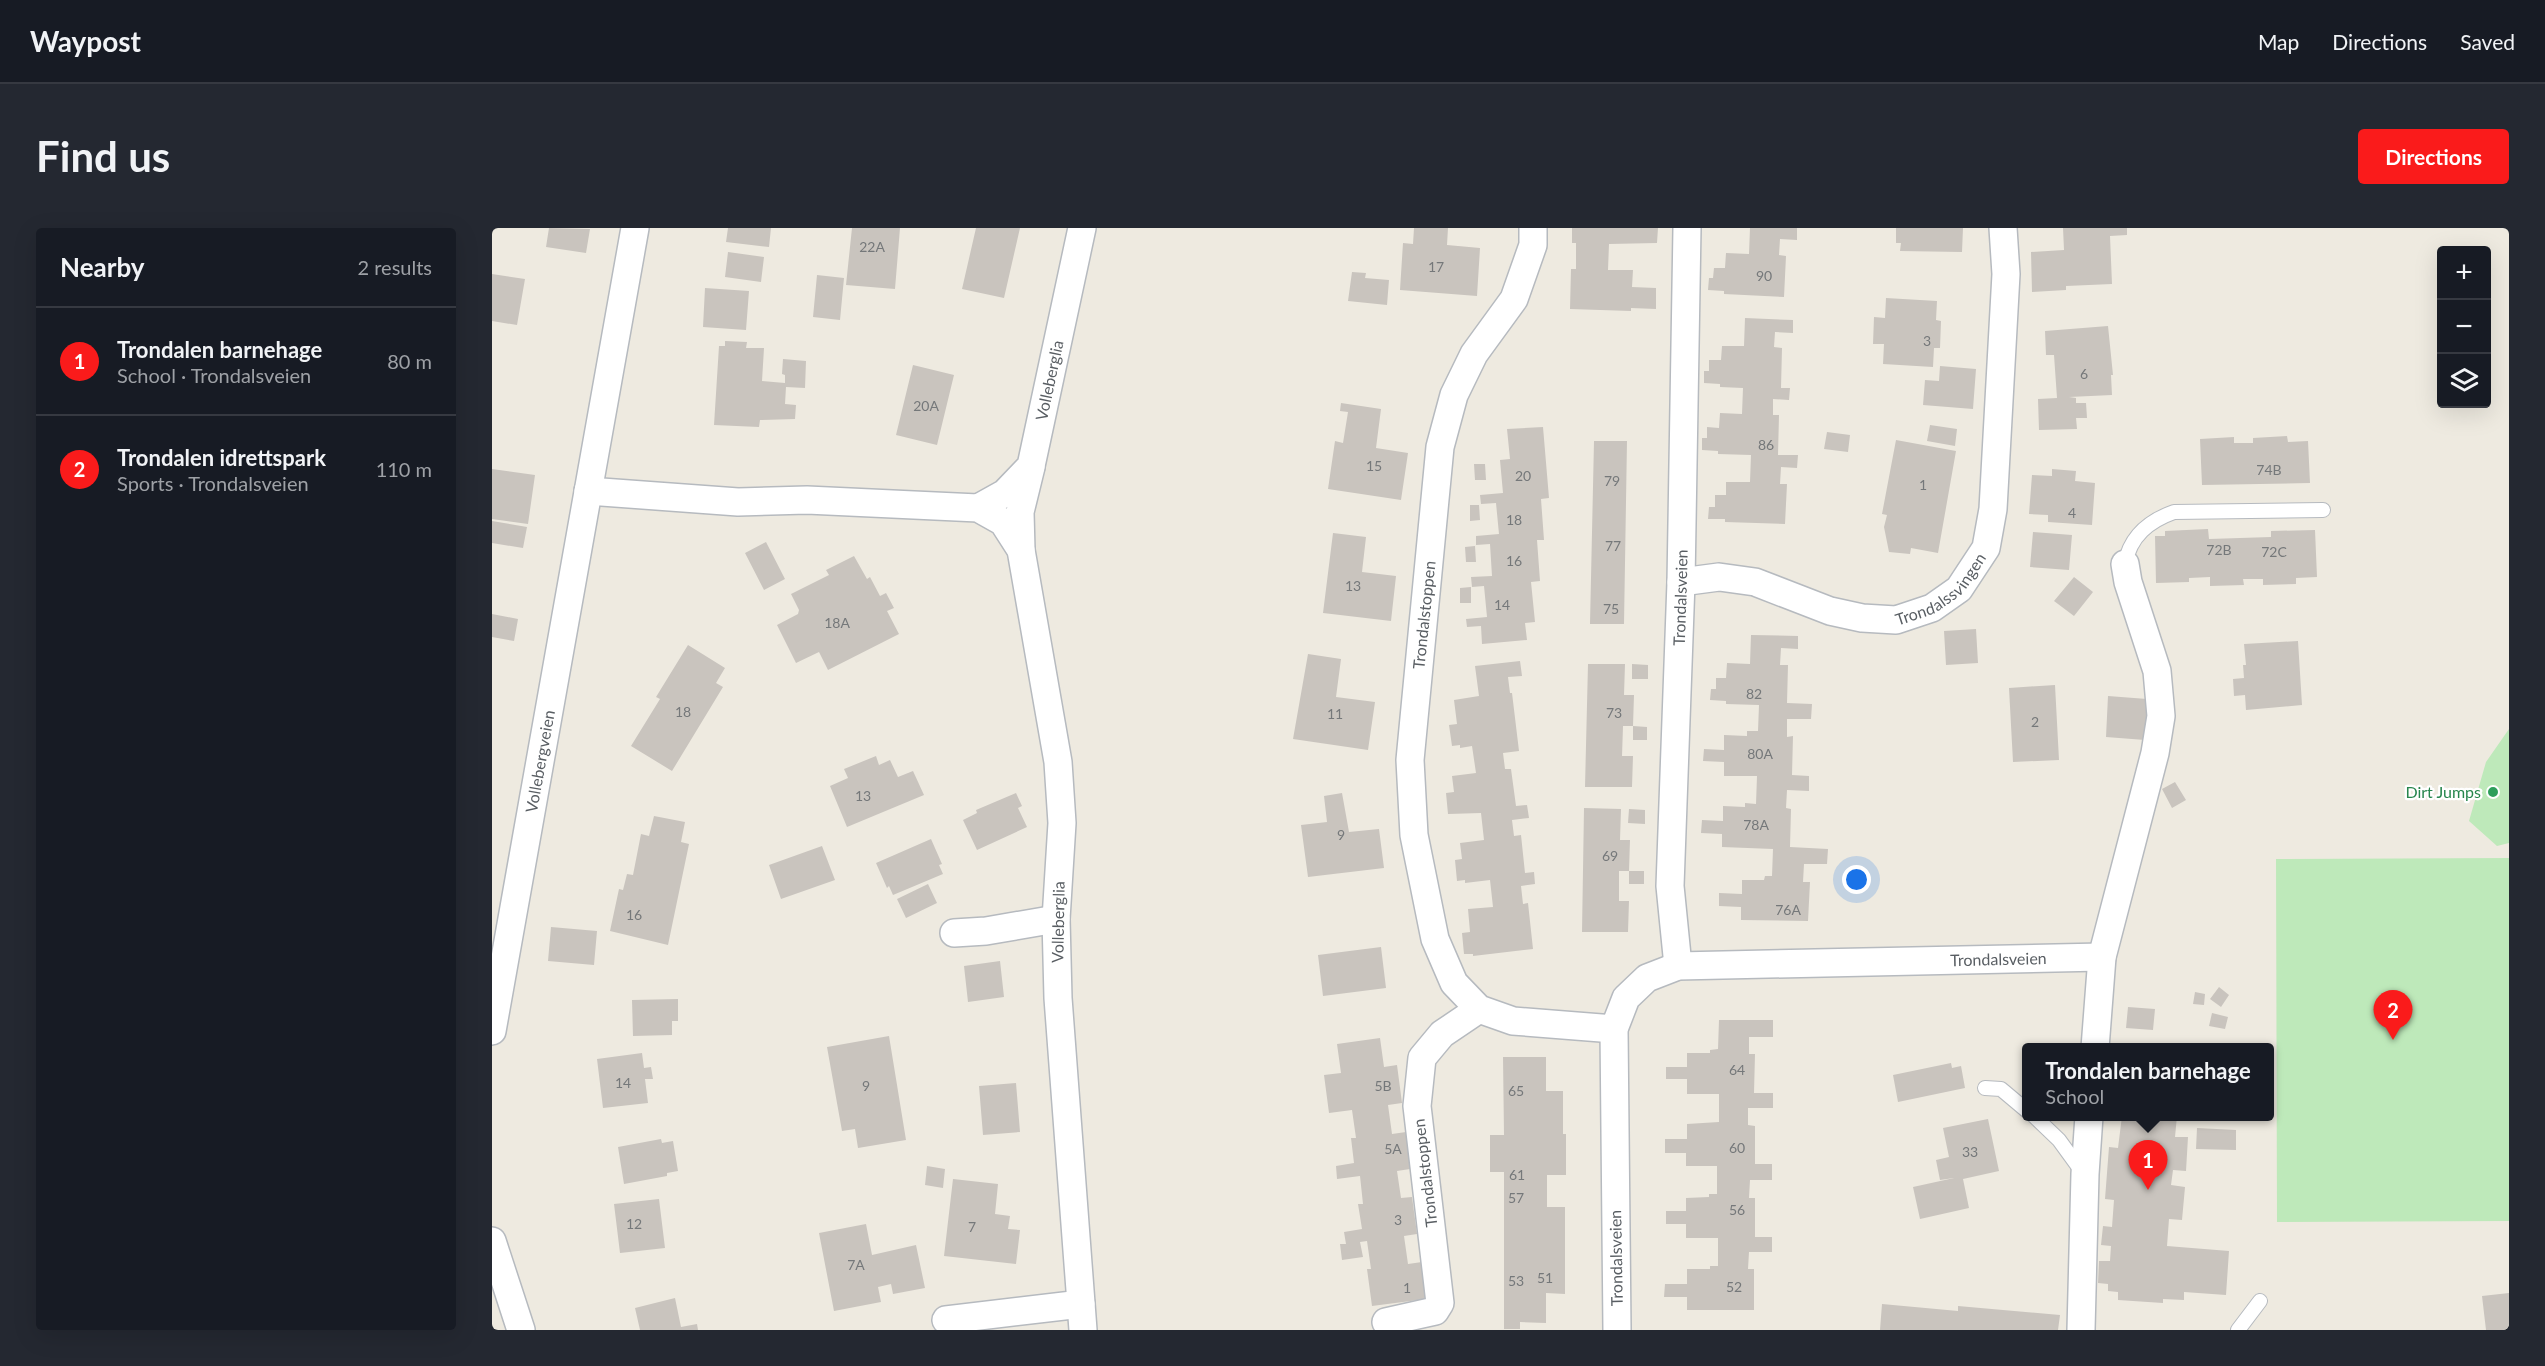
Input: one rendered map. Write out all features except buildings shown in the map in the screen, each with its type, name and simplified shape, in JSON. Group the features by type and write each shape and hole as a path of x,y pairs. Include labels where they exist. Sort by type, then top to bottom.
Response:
{"street":[{"name":"Vollebergveien","path":"492,1031 635,228"},
{"name":"Volleberglia","path":"1082,228 1020,512 1021,550 1058,762 1062,823 1056,919 1058,998 1083,1330"},
{"name":"Trondalstoppen","path":"1533,228 1533,245 1514,299 1474,354 1454,395 1440,447 1410,759 1414,835 1435,939 1454,983 1479,1009 1513,1021 1614,1029"},
{"name":"Trondalsveien","path":"1678,966 1670,886 1681,582 1687,228"},
{"name":"Trondalssvingen","path":"1681,582 1719,577 1755,582 1830,611 1862,618 1896,620 1932,608 1959,589 1986,548 1993,509 2006,274 2003,228"},
{"path":"588,491 738,502 807,500 978,508 1005,493 1031,466"},
{"name":"Volleberglia","path":"978,508 1003,522 1021,550"},
{"path":"2095,1043 2102,957 2155,753 2161,716 2157,671 2128,582 2125,564"},
{"path":"954,933 986,931 1056,919"},
{"name":"Trondalsveien","path":"1617,1330 1614,1029 1626,998 1647,978 1678,966 2102,957"},
{"name":"Trondalstoppen","path":"1386,1322 1435,1311 1440,1303 1417,1106 1422,1058 1442,1034 1479,1009"},
{"path":"2081,1330 2089,1121"},
{"path":"492,1241 522,1330"},
{"path":"946,1320 1081,1304"}],"lane":[{"path":"2125,564 2128,551 2143,529 2157,518 2174,512 2323,510"},
{"path":"1985,1088 2001,1089 2022,1107"},
{"path":"2039,1121 2060,1140 2085,1174"},
{"path":"2238,1330 2260,1301"}],"green space":[{"name":"Dirt Jumps","path":"2509,729 2509,843 2497,846 2469,821 2486,762"},
{"path":"2509,858 2509,1221 2277,1222 2276,859"}],"place":[{"name":"Dirt Jumps","path":"2493,792"},
{"name":"Trondalen idrettspark","path":"2393,1040"},
{"name":"Trondalen barnehage","path":"2148,1190"}]}
